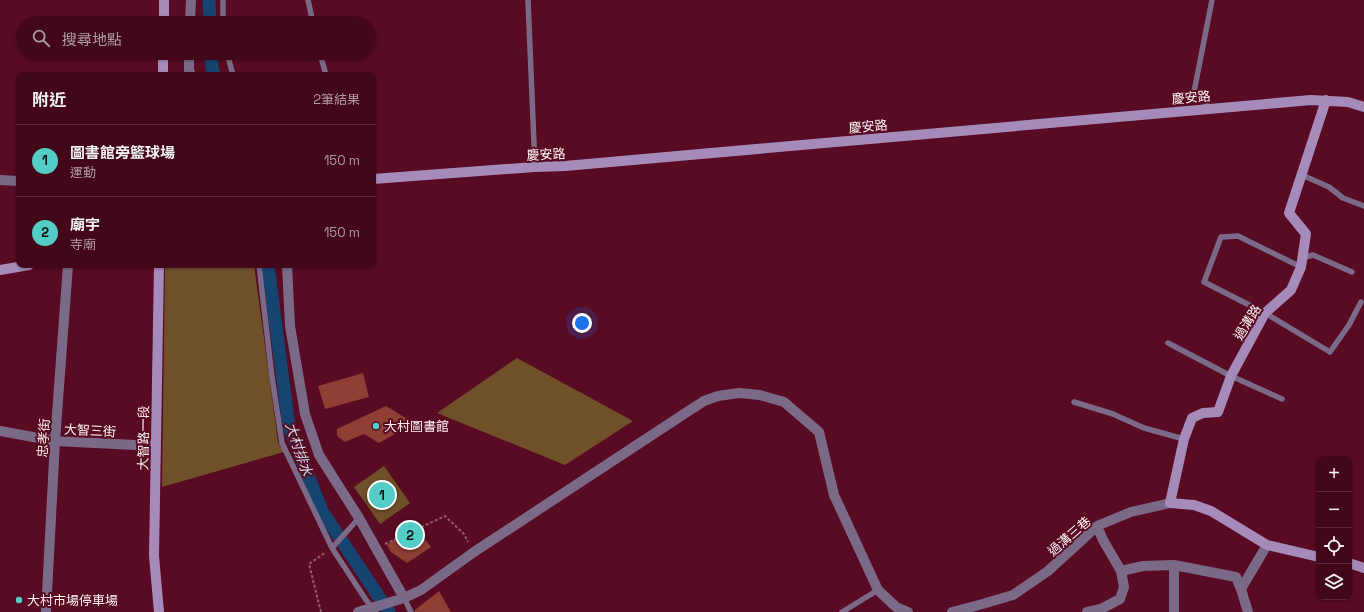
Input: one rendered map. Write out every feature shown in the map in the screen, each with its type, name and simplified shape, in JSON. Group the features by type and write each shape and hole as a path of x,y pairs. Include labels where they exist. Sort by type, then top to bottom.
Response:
{"street":[{"path":"164,0 164,16"},
{"path":"190,16 191,0"},
{"path":"163,60 163,72"},
{"path":"189,60 190,72"},
{"name":"慶安路","path":"376,179 565,166 1311,100 1348,102 1364,107"},
{"name":"過溝路","path":"1170,503 1184,439 1192,418 1203,413 1218,412 1230,376 1265,313 1291,290 1302,262 1306,234 1289,214 1326,100"},
{"path":"0,180 16,181"},
{"path":"0,270 16,267"},
{"name":"忠孝街","path":"46,612 55,441 68,268"},
{"name":"大智路一段","path":"159,268 154,556 159,612"},
{"path":"287,268 290,326 305,414 319,456 359,518 375,549 404,598"},
{"path":"358,612 375,610 421,590 474,552 704,401 718,396 739,393 760,395 784,402 819,432 834,495 878,590 896,607 908,612"},
{"name":"大智三街","path":"0,431 55,441 156,446"},
{"name":"過溝三巷","path":"952,612 1013,594 1048,571 1097,526 1131,512 1170,503 1194,505 1211,511 1267,545 1316,556"},
{"path":"1087,612 1101,609 1120,599 1124,587 1121,571 1103,540 1097,526"},
{"path":"1241,589 1267,545"},
{"path":"1352,564 1364,568"},
{"path":"1121,571 1143,566 1174,565 1236,577 1248,612"},
{"path":"1174,565 1174,612"}],"lane":[{"path":"223,0 223,16"},
{"path":"308,0 311,16"},
{"path":"528,0 535,167"},
{"path":"1204,109 1208,101 1193,97 1212,0"},
{"path":"229,60 232,72"},
{"path":"322,60 325,72"},
{"path":"1302,175 1329,187 1343,198 1364,206"},
{"path":"1352,272 1313,255 1302,262 1238,236 1221,237 1204,282 1265,313 1330,352 1349,325 1361,302"},
{"path":"259,268 272,377 282,443 332,548 366,600 375,610"},
{"path":"1168,343 1230,376 1282,399"},
{"path":"1074,402 1113,414 1144,428 1184,439"},
{"path":"332,548 359,518"},
{"path":"842,612 878,590"},
{"path":"404,598 411,612"}],"path":[{"path":"375,549 445,516 464,534 474,552"},
{"path":"321,612 309,564 332,548"}],"shaded area":[{"path":"165,268 254,268 278,442 284,452 162,487"},
{"path":"517,358 633,421 565,465 437,413"},
{"path":"384,466 410,503 380,524 354,487"}],"building":[{"path":"363,373 369,397 325,409 318,386"},
{"name":"大村圖書館","path":"386,406 414,423 379,443 364,434 345,442 337,436 337,429"},
{"path":"413,524 431,547 407,563 391,552 387,545"},
{"path":"439,591 451,612 415,612 415,610"}],"waterway":[{"name":"大村排水","path":"209,0 210,16"},
{"name":"大村排水","path":"211,60 213,72"},
{"name":"大村排水","path":"268,268 289,427 322,511 389,612"}],"place":[{"name":"大村圖書館","path":"376,426"},
{"name":"圖書館旁籃球場","path":"382,495"},
{"name":"廟宇","path":"410,535"},
{"name":"大村市場停車場","path":"19,600"}]}
